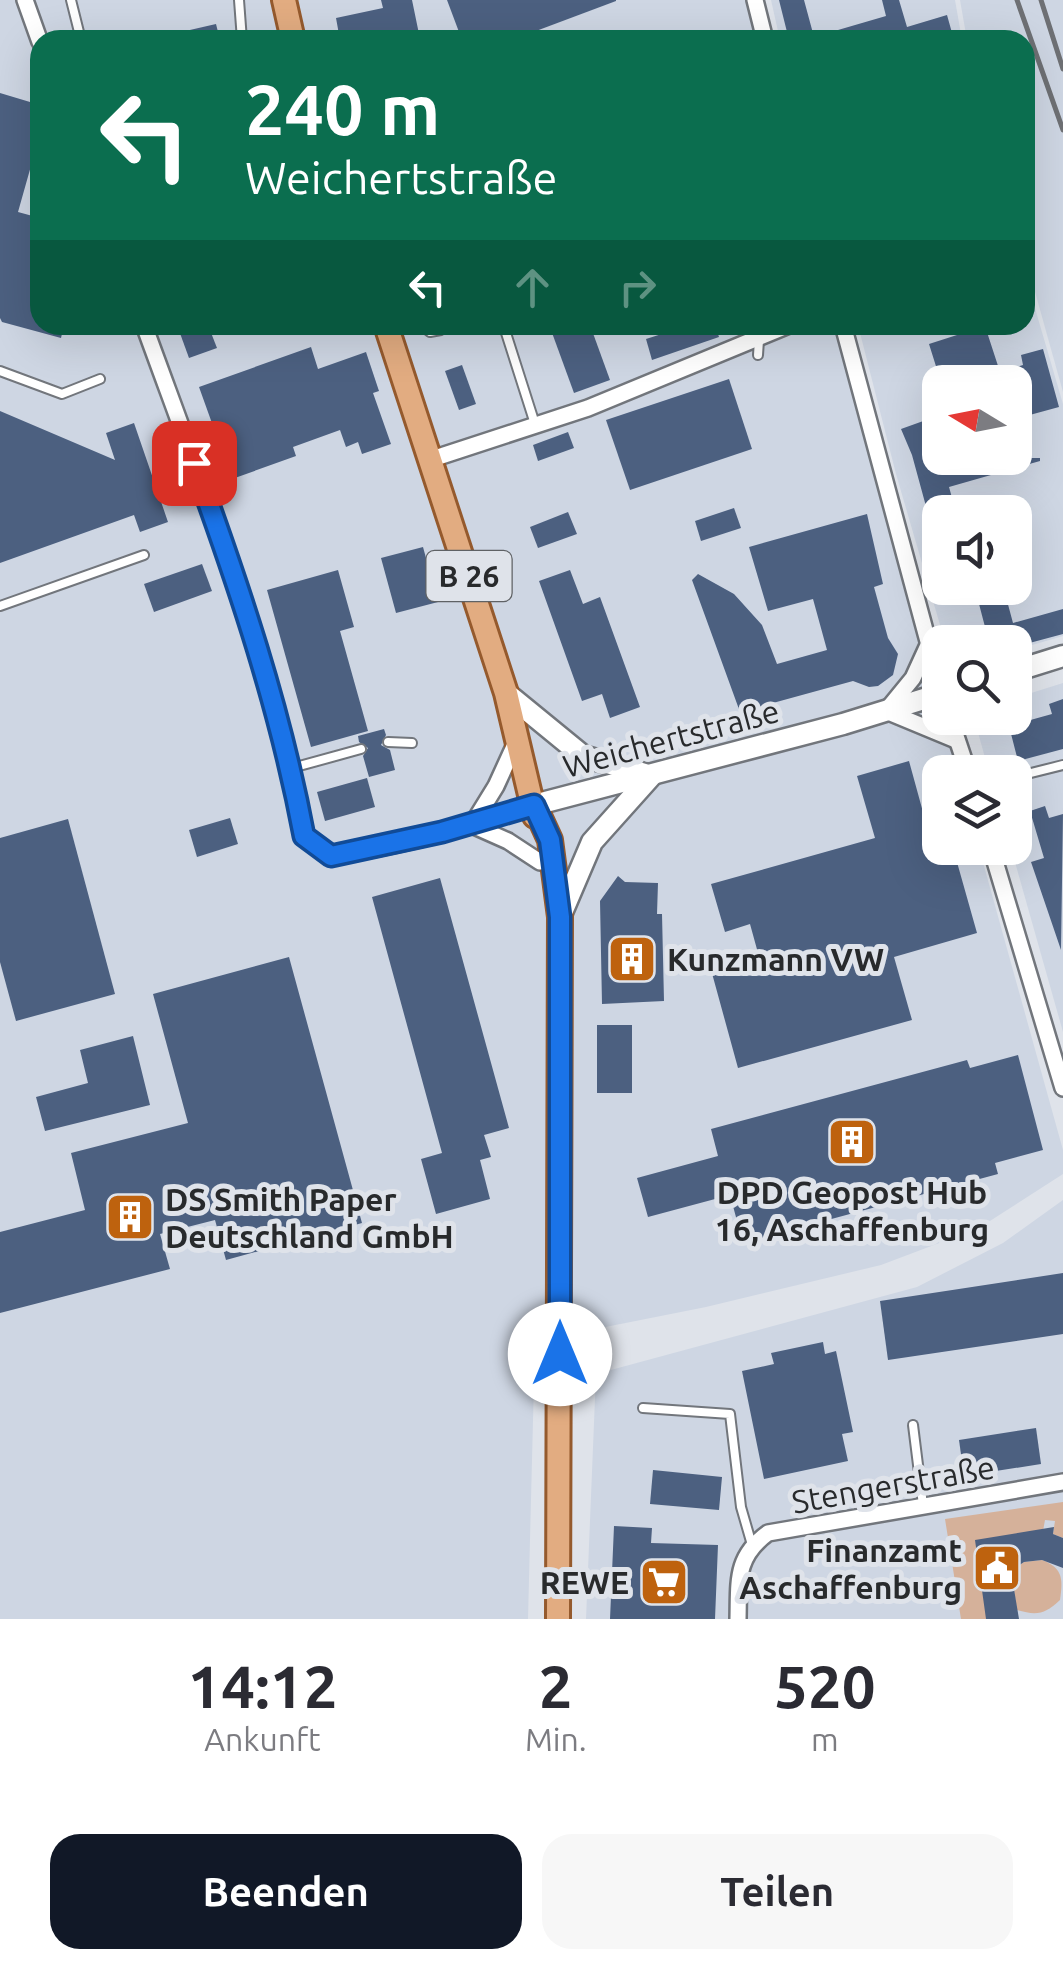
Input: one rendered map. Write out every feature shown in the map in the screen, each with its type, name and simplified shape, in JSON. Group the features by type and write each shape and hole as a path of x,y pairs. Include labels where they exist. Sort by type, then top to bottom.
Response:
{"main road":[{"path":"284,0 291,30"},
{"name":"B 26","path":"389,335 506,693 534,805"},
{"path":"1032,666 1063,656"},
{"path":"506,693 583,756 652,775 592,842 560,917"},
{"name":"Weichertstraße","path":"534,805 922,700"},
{"path":"534,805 559,1064"},
{"path":"534,805 550,840 560,917 557,1612"}],"street":[{"path":"25,0 36,30"},
{"path":"755,0 763,30"},
{"name":"Weichertstraße","path":"148,335 242,592 292,768 304,836 331,856 472,825 534,805"},
{"path":"432,459 588,408 760,335"},
{"path":"847,335 928,625"},
{"path":"922,664 886,711 956,740"},
{"path":"955,735 962,755"},
{"path":"956,740 958,735"},
{"path":"518,736 496,786 472,825 508,841 540,862"},
{"path":"996,865 1063,1088"},
{"name":"Stengerstraße","path":"752,1545 768,1533 1063,1482"},
{"path":"738,1619 739,1576 752,1545"}],"lane":[{"path":"70,0 78,30"},
{"path":"239,0 241,30"},
{"path":"507,335 535,425"},
{"path":"758,355 760,335"},
{"path":"0,371 62,394 100,378"},
{"path":"0,606 144,555"},
{"path":"388,742 412,742"},
{"path":"292,768 361,749"},
{"path":"1032,773 1063,765"},
{"path":"643,1408 730,1414 741,1507 752,1545"},
{"path":"912,1425 923,1506"}],"shaded area":[{"path":"0,0 748,0 753,30 30,30 30,335 838,335 922,642 922,735 948,735 953,755 922,755 922,865 984,865 1063,1150 1063,1174 979,1228 881,1265 706,1307 535,1341 528,1619 0,1619"},
{"path":"771,0 955,0 960,30 778,30"},
{"path":"960,0 1063,0 1063,392 1035,292 1035,30 965,30"},
{"path":"1035,308 1063,404 1063,636 1032,645 1032,625 940,625 934,605 1032,605 1032,495 922,495 922,563 861,335 1035,335"},
{"path":"1063,683 1063,1032 1016,865 1032,865 1032,755 984,755 979,735 1032,735 1032,693"},
{"path":"1063,1200 1063,1619 586,1619 596,1374 917,1287 1003,1243"},
{"path":"1063,1502 1063,1538 1053,1534 1055,1521 1045,1520 1043,1531 1013,1535 986,1619 961,1619 945,1519"},
{"path":"1042,1560 1060,1575 1060,1600 1040,1612 1017,1610 1011,1571 1024,1562"}],"building":[{"path":"381,0 412,0 418,30 338,30 336,18 383,8"},
{"path":"447,0 616,0 539,30 458,30"},
{"path":"779,0 804,0 812,30 786,30"},
{"path":"882,0 899,0 907,27 947,15 951,30 838,30 886,16"},
{"path":"216,24 218,30 190,30"},
{"path":"0,93 30,102 30,169 18,212 30,215 30,330 2,322"},
{"path":"181,335 212,335 217,348 189,358"},
{"path":"553,335 594,335 610,380 574,393"},
{"path":"659,335 719,337 652,360 646,339"},
{"path":"957,335 988,335 998,365 936,365 929,344"},
{"path":"311,347 318,369 366,352 379,391 373,393 391,444 362,454 358,442 346,447 340,430 293,447 296,456 232,479 199,387"},
{"path":"1043,349 1059,407 1032,414 1032,365 1023,365 1021,355"},
{"path":"462,365 476,404 459,410 445,371"},
{"path":"729,379 752,449 630,490 606,420"},
{"path":"0,411 115,460 106,433 134,423 168,522 140,532 134,515 0,563"},
{"path":"922,421 922,475 991,475 949,487 951,495 923,495 901,429"},
{"path":"568,432 574,448 538,461 533,445"},
{"path":"734,508 741,528 701,541 695,521"},
{"path":"568,512 577,534 538,548 530,527"},
{"path":"867,514 883,584 874,587 888,638 898,654 893,675 878,686 853,681 740,712 692,580 698,574 734,594 762,625 777,664 827,650 813,599 768,611 749,547"},
{"path":"423,547 438,602 396,613 381,558"},
{"path":"202,564 212,591 154,612 144,584"},
{"path":"338,570 354,627 340,631 368,731 311,747 267,590"},
{"path":"570,570 583,604 600,597 640,707 610,718 602,694 582,701 539,581"},
{"path":"979,605 1008,605 1013,623 1063,609 1063,634 1032,642 1032,625 985,625"},
{"path":"1063,699 1063,749 1032,757 1016,755 1011,735 1032,735 1032,720 1052,714 1049,704"},
{"path":"384,729 386,735 381,745 390,750 395,770 369,777 363,756 368,748 359,742 358,736"},
{"path":"909,761 922,808 922,865 958,865 977,933 894,957 912,1020 738,1068 710,966 758,953 750,924 725,932 711,884 875,838 857,776"},
{"path":"367,778 375,807 325,821 317,792"},
{"path":"1045,806 1049,818 1063,814 1061,950 1032,865 1044,858 1032,810"},
{"path":"230,818 238,844 197,857 189,830"},
{"path":"68,819 115,994 16,1021 0,962 0,838"},
{"name":"Kunzmann VW","path":"618,876 625,882 658,883 664,1001 602,1004 600,901"},
{"path":"440,878 509,1128 484,1135 491,1157 480,1160 490,1199 436,1214 421,1159 442,1153 372,897"},
{"path":"289,957 362,1223 226,1260 215,1220 160,1234 170,1269 0,1313 0,1232 85,1210 71,1153 188,1123 153,994"},
{"path":"597,1025 632,1025 632,1093 597,1093"},
{"path":"133,1036 150,1105 45,1131 36,1097 88,1083 80,1050"},
{"name":"DPD Geopost Hub 16, Aschaffenburg","path":"1018,1055 1043,1150 995,1163 998,1174 743,1243 730,1195 648,1217 637,1178 718,1156 711,1129 967,1060 970,1068"},
{"path":"1063,1273 1063,1334 888,1360 880,1301"},
{"path":"823,1342 825,1354 836,1351 853,1432 842,1434 848,1461 764,1479 742,1371 774,1364 771,1353"},
{"path":"1036,1428 1041,1464 964,1476 959,1440"},
{"path":"653,1470 722,1477 719,1510 650,1504"},
{"name":"REWE","path":"614,1526 652,1528 651,1543 718,1545 715,1619 610,1619"},
{"name":"Finanzamt Aschaffenburg","path":"1054,1527 1053,1534 1063,1538 1063,1568 1042,1560 1024,1562 1011,1571 1019,1619 986,1619 975,1540"}],"railway":[{"path":"1017,0 1028,30"},
{"path":"1041,0 1063,69"},
{"path":"1035,51 1063,130"}],"place":[{"name":"Kunzmann VW","path":"632,959"},
{"name":"DPD Geopost Hub 16, Aschaffenburg","path":"852,1142"},
{"name":"DS Smith Paper Deutschland GmbH","path":"130,1217"},
{"name":"Finanzamt Aschaffenburg","path":"997,1568"},
{"name":"REWE","path":"664,1582"}],"route":[{"path":"194,463 242,592 272,693 292,768 304,836 331,856 442,832 534,805 550,840 560,917 560,1354"}]}
